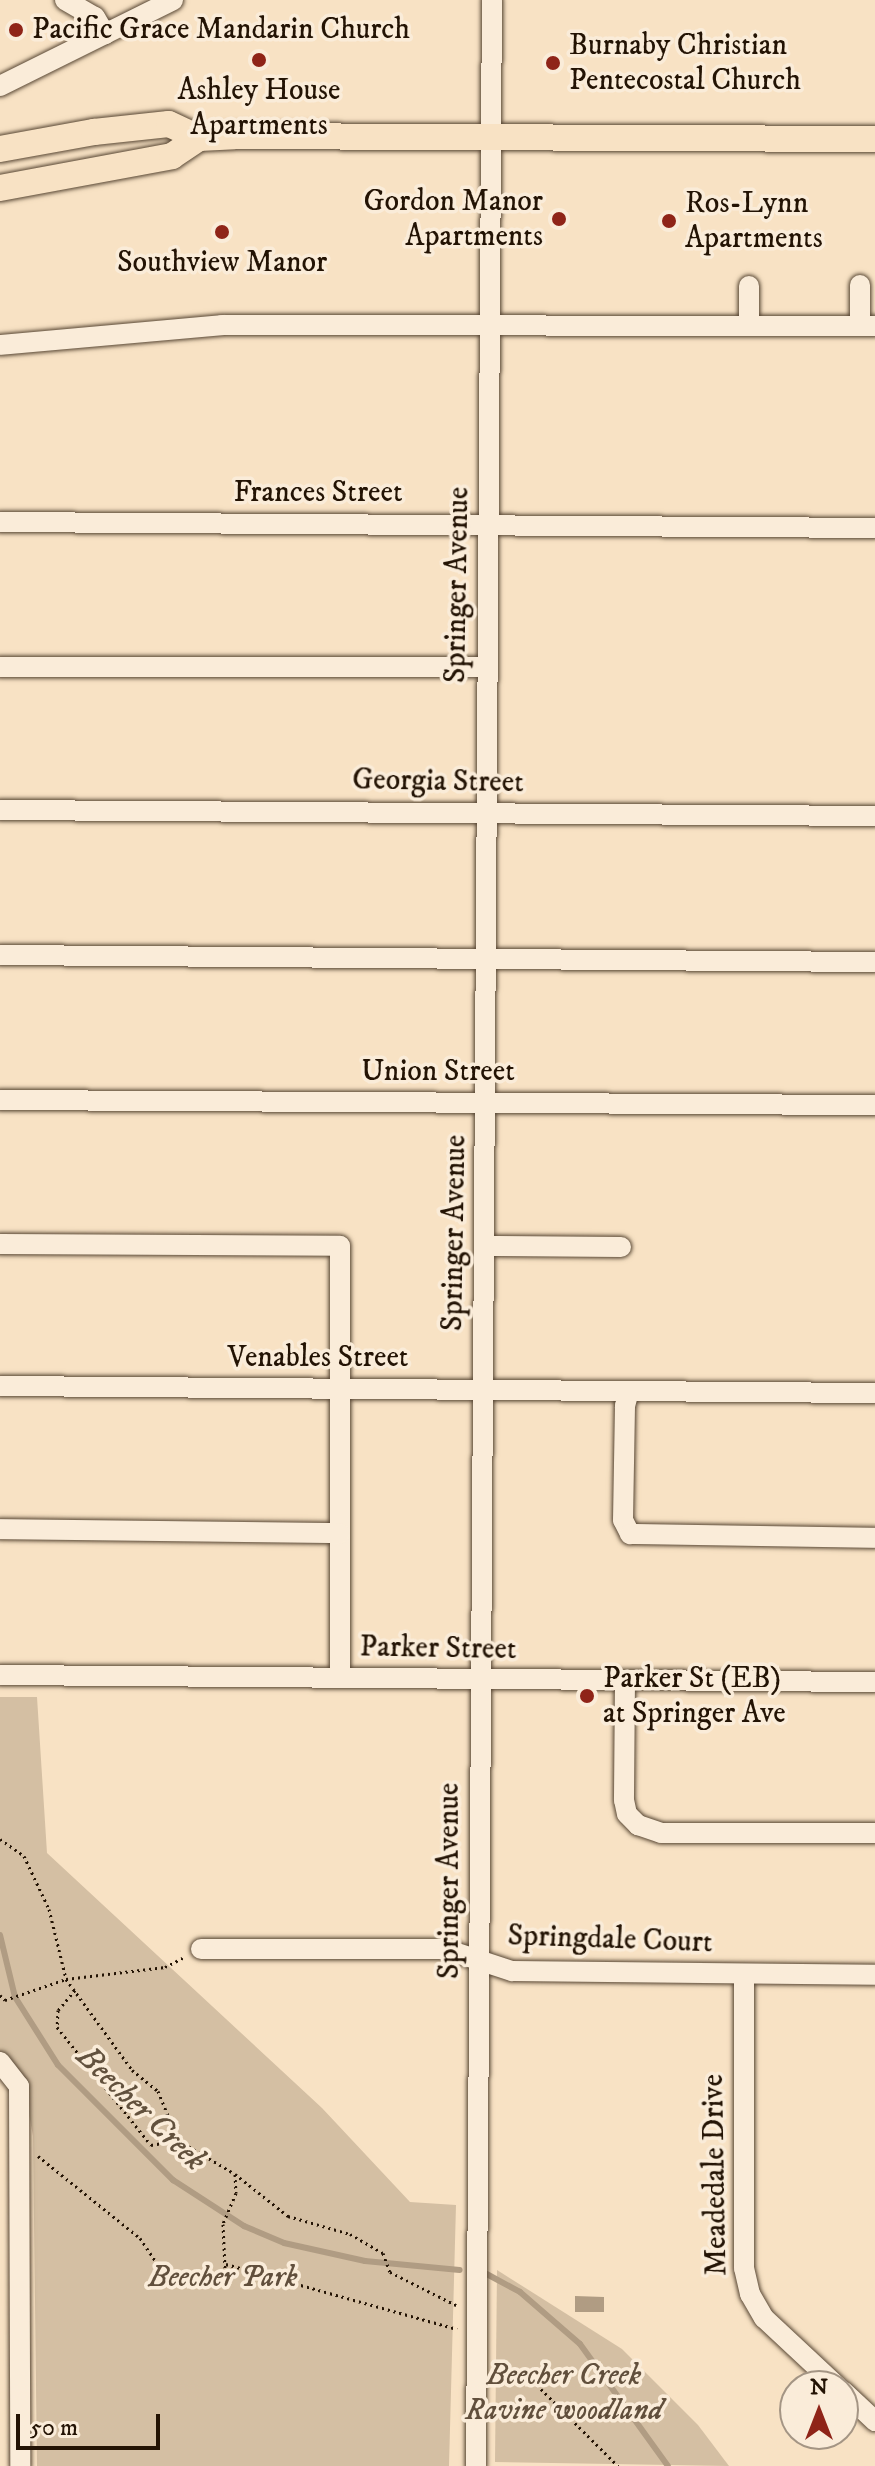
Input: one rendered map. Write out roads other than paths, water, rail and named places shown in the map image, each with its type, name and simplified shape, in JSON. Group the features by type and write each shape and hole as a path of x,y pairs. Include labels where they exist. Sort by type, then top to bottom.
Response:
{"main road":[{"path":"0,149 94,132 169,124 199,138 264,135 875,139"},
{"path":"0,188 172,156 199,138"}],"street":[{"path":"65,0 95,17 105,34"},
{"path":"0,86 173,0"},
{"name":"Springer Avenue","path":"476,2466 492,0"},
{"path":"0,345 222,325 490,323 868,326 860,285"},
{"path":"749,286 749,325"},
{"name":"Frances Street","path":"0,522 875,528"},
{"path":"0,667 487,667"},
{"name":"Georgia Street","path":"0,810 875,816"},
{"path":"0,955 875,962"},
{"name":"Union Street","path":"0,1100 875,1105"},
{"path":"0,1244 340,1246 340,1678"},
{"path":"484,1246 621,1247"},
{"name":"Venables Street","path":"0,1386 875,1393"},
{"path":"629,1391 625,1406 623,1520 630,1534 875,1538"},
{"path":"0,1529 340,1533"},
{"name":"Parker Street","path":"0,1675 875,1682"},
{"path":"625,1680 624,1800 627,1814 638,1825 661,1833 875,1833"},
{"name":"Springdale Court","path":"201,1949 445,1949 512,1971 875,1975"},
{"name":"Meadedale Drive","path":"744,1975 744,2268 750,2294 764,2318 820,2370"},
{"path":"0,2062 19,2086 20,2466"},
{"path":"859,2406 875,2421"}],"waterway":[{"name":"Beecher Creek","path":"0,1935 15,1997 58,2065 173,2180 244,2226 284,2243 365,2261 460,2270"},
{"name":"Beecher Creek","path":"483,2272 520,2292 580,2344 668,2466"}],"place":[{"name":"Pacific Grace Mandarin Church","path":"16,30"},
{"name":"Ashley House Apartments","path":"259,60"},
{"name":"Burnaby Christian Pentecostal Church","path":"553,63"},
{"name":"Gordon Manor Apartments","path":"559,219"},
{"name":"Ros-Lynn Apartments","path":"669,221"},
{"name":"Southview Manor","path":"222,232"},
{"name":"Parker St (EB) at Springer Ave","path":"587,1696"}],"park label":[{"name":"Beecher Park","path":"223,2278"},
{"name":"Beecher Creek Ravine woodland","path":"564,2393"}]}
